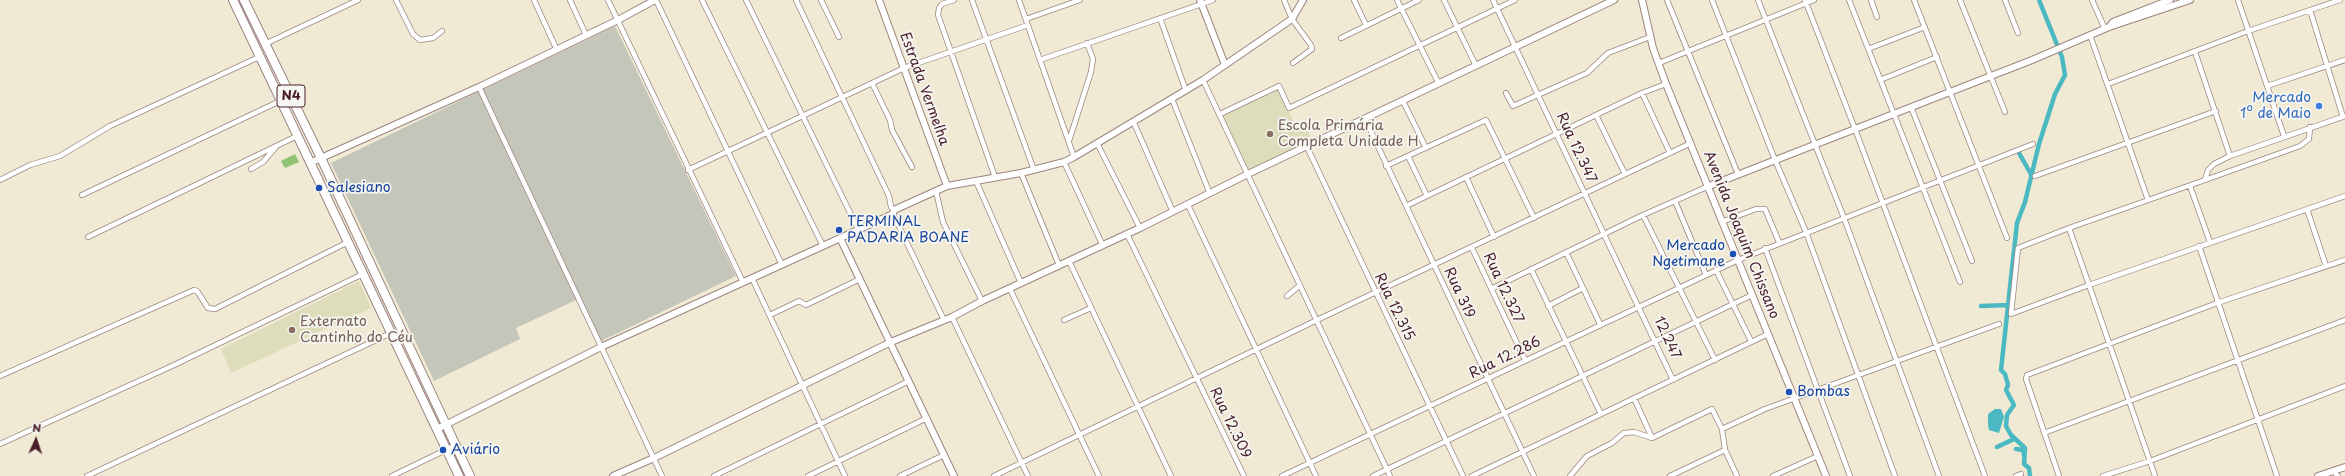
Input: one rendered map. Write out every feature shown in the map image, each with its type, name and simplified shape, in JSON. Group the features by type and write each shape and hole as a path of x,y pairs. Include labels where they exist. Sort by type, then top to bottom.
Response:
{"highway":[{"name":"N4","path":"232,0 459,476"},
{"name":"N4","path":"244,0 321,158 470,476"}],"street":[{"path":"265,44 358,0"},
{"path":"396,0 413,34 420,40 433,38 442,31"},
{"path":"534,0 556,48"},
{"path":"570,0 586,35"},
{"path":"608,0 688,170 743,282"},
{"path":"310,163 479,87 656,0 782,264"},
{"path":"702,0 766,134 823,246"},
{"path":"746,0 858,229"},
{"path":"796,0 889,196 893,212 944,320"},
{"path":"821,0 839,37"},
{"name":"Estrada Vermelha","path":"879,0 947,186"},
{"path":"954,0 942,2 938,15 995,177"},
{"path":"972,0 1034,170"},
{"path":"1019,0 1074,157"},
{"path":"1026,19 1080,0"},
{"path":"1040,60 1201,2 1213,0"},
{"path":"1284,0 1292,19 1311,45 1312,49 1293,63"},
{"path":"437,429 602,347 823,246 947,186 1021,173 1064,162 1098,145 1204,80 1292,19 1303,0"},
{"path":"1354,0 1366,25"},
{"path":"1397,0 1439,84"},
{"path":"1341,38 1419,0"},
{"path":"1444,0 1476,66"},
{"name":"Rua 12.347","path":"1493,0 1639,306"},
{"path":"1220,114 1279,86 1289,108 1515,0"},
{"path":"613,476 804,386 891,342 952,318 982,301 1103,246 1248,174 1516,48 1614,0"},
{"name":"Avenida Joaquim Chissano","path":"1642,0 1650,37 1666,84 1724,221 1738,260 1826,476"},
{"path":"1667,0 1738,174"},
{"path":"1712,0 1775,160 1806,232 1895,476"},
{"path":"1758,0 1844,218 1939,476"},
{"path":"1659,63 1805,2 1814,0"},
{"path":"1849,0 1960,282"},
{"path":"1871,0 1877,17"},
{"path":"1914,0 1980,165 2007,238"},
{"path":"1960,0 2005,112"},
{"path":"2005,0 2018,33"},
{"path":"2092,0 2107,28"},
{"path":"1491,289 1643,215 1738,174 1911,107 2172,2 2190,0"},
{"path":"2238,0 2284,136"},
{"path":"2108,84 2248,31 2340,0"},
{"path":"1201,2 1225,65"},
{"path":"1805,2 1855,129 1985,476"},
{"path":"2205,180 2208,170 2214,164 2230,156 2310,127 2344,117 2310,10"},
{"path":"1160,18 1186,91"},
{"path":"688,170 904,68 1028,25"},
{"path":"1868,49 1925,27"},
{"path":"2090,35 2148,200"},
{"path":"1506,92 1513,106 1587,73 1608,53 1650,37"},
{"path":"1069,141 1091,72 1093,59 1087,43"},
{"path":"2195,52 2230,156"},
{"path":"0,179 30,165 60,156 110,126 259,57"},
{"path":"1880,80 1937,57"},
{"path":"2267,86 2345,60"},
{"path":"1204,80 1299,286 1317,320 1390,476"},
{"path":"872,83 890,120 892,130 912,167"},
{"path":"1406,206 1642,93 1666,84"},
{"path":"479,87 662,476"},
{"path":"1642,93 1670,153"},
{"path":"1172,99 1210,194"},
{"path":"82,195 280,101"},
{"path":"1403,101 1426,148"},
{"path":"1911,107 1972,261"},
{"path":"2035,176 2216,111"},
{"path":"1596,115 1625,174"},
{"name":"Rua 319","path":"1365,119 1534,476"},
{"path":"1386,166 1486,120 1534,218"},
{"path":"1134,122 1173,212"},
{"path":"2310,127 2309,139 2300,146 2069,228 2018,248 2011,314 2210,242 2345,196"},
{"path":"88,237 297,136"},
{"path":"994,476 1317,320 1494,238 1691,143"},
{"name":"Rua 12.286","path":"1282,476 1488,379 1566,340 1765,248 2034,144"},
{"path":"1098,145 1140,228"},
{"path":"251,169 263,162 276,147"},
{"name":"Rua 12.315","path":"1307,147 1463,476"},
{"path":"1408,156 1427,196"},
{"path":"1064,162 1103,246"},
{"path":"1021,173 1059,265"},
{"path":"1466,177 1494,238"},
{"path":"976,180 1020,283"},
{"path":"2190,186 2210,242"},
{"path":"936,191 943,222 982,301"},
{"path":"1675,201 1706,275"},
{"path":"1188,205 1316,476"},
{"path":"1724,221 1756,208 1765,209 1779,242"},
{"path":"2307,209 2326,266"},
{"path":"1643,215 1715,360"},
{"path":"2069,228 2155,476"},
{"name":"Rua 12.309","path":"1127,234 1244,476"},
{"path":"840,238 954,476"},
{"path":"0,376 194,290 197,291 208,308 215,309 348,242"},
{"path":"2199,246 2217,303 2278,476"},
{"name":"Rua 12.327","path":"1472,248 1525,360"},
{"path":"1765,248 1850,476"},
{"path":"1566,252 1600,324"},
{"path":"2060,476 2026,378 2027,375 2217,303 2345,260"},
{"path":"1069,261 1171,476"},
{"path":"1531,269 1601,414"},
{"path":"1716,270 1751,341"},
{"path":"0,444 172,366 363,274"},
{"path":"752,278 845,476"},
{"path":"770,315 799,302 806,305 860,279"},
{"path":"1286,296 1299,286"},
{"path":"1548,306 1583,288"},
{"path":"1010,289 1099,476"},
{"path":"1373,476 1752,295"},
{"name":"12.247","path":"1639,306 1657,341 1674,380"},
{"path":"1064,320 1091,308"},
{"path":"952,318 1028,476"},
{"path":"2044,433 2345,320"},
{"path":"1722,429 1765,409 1896,360 1999,324"},
{"path":"87,476 391,333"},
{"path":"1472,476 1768,334"},
{"path":"714,476 821,426 909,381"},
{"path":"2104,476 2345,386"},
{"path":"1634,398 1652,438"},
{"path":"1570,476 1587,456 1612,443 1624,433 1634,432 1652,438 1712,409 1722,429 1725,450 1737,476"},
{"path":"808,476 927,418"},
{"path":"392,476 456,445"},
{"path":"1670,476 1725,450"},
{"path":"900,476 944,455"},
{"path":"1773,476 1818,456"},
{"path":"2318,476 2345,467"},
{"path":"2333,471 2338,476"}],"shaded area":[{"path":"615,26 736,276 597,343 576,300 516,328 520,339 434,381 331,163"},
{"name":"Escola Primária Completa Unidade H","path":"1278,88 1296,127 1304,123 1312,140 1248,170 1222,114"},
{"name":"Externato Cantinho do Céu","path":"359,281 371,308 231,373 221,349"}],"green space":[{"path":"295,154 299,162 285,168 281,161"}],"water":[{"path":"1995,409 2001,409 2004,417 1999,433 1989,430 1988,424 1988,414"}],"waterway":[{"path":"2030,476 2029,468 2024,464 2025,448 2011,435 2006,426 2007,415 2014,405 2006,390 2008,385 2005,374 2001,370 2017,223 2025,202 2039,144 2055,94 2065,75 2062,57 2039,0"},
{"path":"2019,153 2032,176"},
{"path":"1981,306 2009,305"},
{"path":"1997,447 2014,439"},
{"path":"2016,449 2023,450 2024,455"}],"place":[{"name":"Mercado 1º de Maio","path":"2319,106"},
{"name":"Escola Primária Completa Unidade H","path":"1270,134"},
{"name":"Salesiano","path":"319,188"},
{"name":"TERMINAL PADARIA BOANE","path":"839,230"},
{"name":"Mercado Ngetimane","path":"1733,254"},
{"name":"Externato Cantinho do Céu","path":"292,330"},
{"name":"Bombas","path":"1789,392"},
{"name":"Aviário","path":"443,450"}]}
